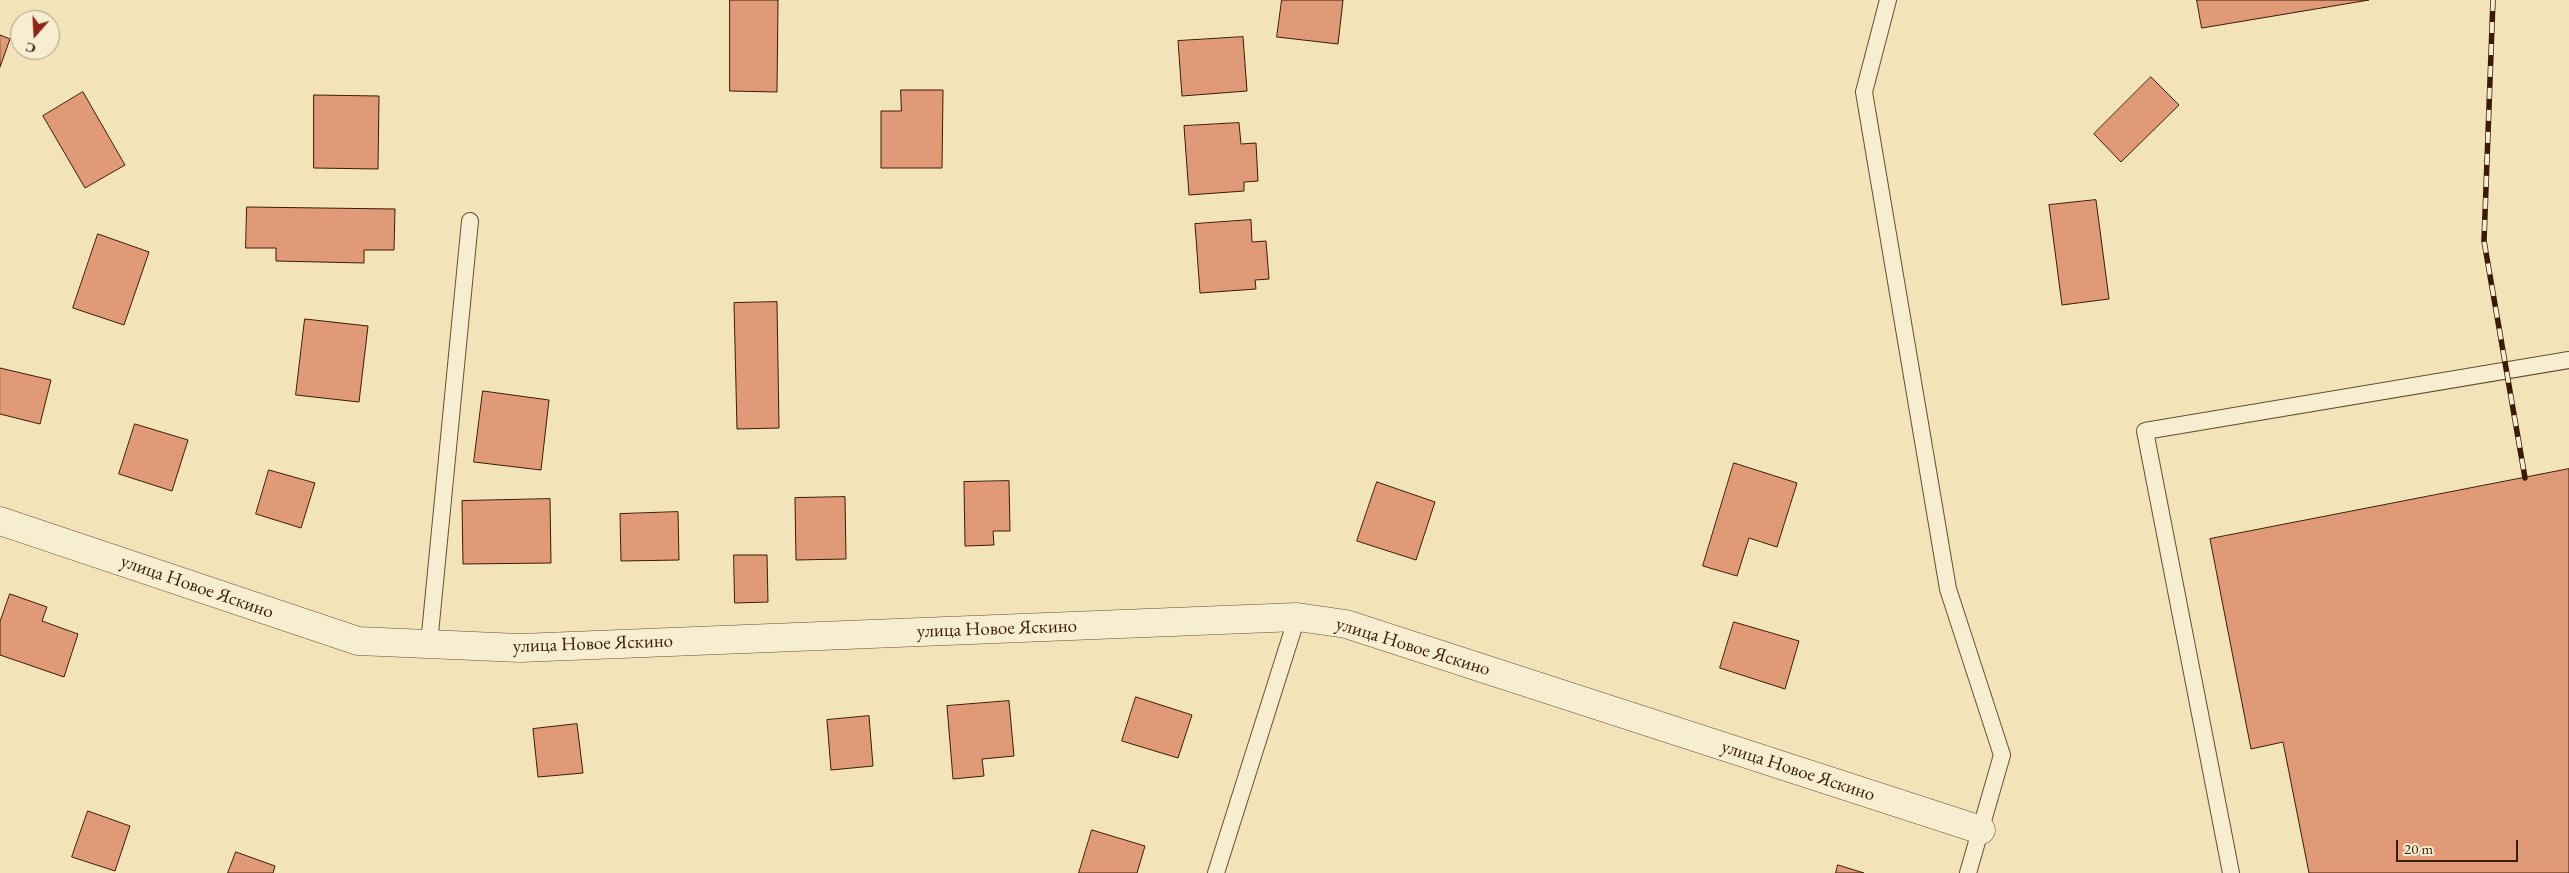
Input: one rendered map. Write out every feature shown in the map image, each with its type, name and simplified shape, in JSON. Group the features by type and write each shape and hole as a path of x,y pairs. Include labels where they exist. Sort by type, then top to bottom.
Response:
{"street":[{"name":"улица Новое Яскино","path":"0,521 358,641 520,648 1297,617 1346,624 1981,830"}],"lane":[{"path":"1888,0 1864,92 1948,589 2002,754 1968,873"},
{"path":"429,644 470,221"},
{"path":"2231,873 2145,431 2569,360"},
{"path":"1216,873 1297,617"}],"building":[{"path":"730,0 778,0 777,92 730,91"},
{"path":"1282,0 1343,0 1338,44 1277,37"},
{"path":"2197,0 2369,0 2202,28"},
{"path":"0,35 10,39 0,67"},
{"path":"1243,37 1247,91 1182,96 1178,41"},
{"path":"2151,77 2179,105 2121,162 2094,134"},
{"path":"901,90 943,90 942,168 881,168 881,111 901,111"},
{"path":"83,92 125,165 85,188 43,116"},
{"path":"314,95 379,96 378,169 314,168"},
{"path":"1239,123 1241,144 1256,143 1258,181 1244,182 1244,191 1189,195 1184,126"},
{"path":"2096,200 2109,299 2062,305 2049,205"},
{"path":"247,207 395,209 394,250 364,250 364,263 276,261 276,248 246,248"},
{"path":"1251,220 1252,242 1266,241 1269,279 1255,280 1256,289 1200,293 1195,224"},
{"path":"98,234 149,252 124,325 73,308"},
{"path":"777,302 779,428 737,429 734,303"},
{"path":"305,319 368,326 359,402 296,395"},
{"path":"0,368 51,380 40,424 0,414"},
{"path":"483,391 549,400 541,470 474,462"},
{"path":"135,424 188,440 172,491 119,474"},
{"path":"1734,463 1797,483 1777,547 1749,538 1737,576 1703,566"},
{"path":"2569,469 2569,873 2309,873 2283,742 2251,749 2210,539"},
{"path":"269,470 315,483 301,528 256,514"},
{"path":"1009,481 1010,531 993,531 994,545 965,546 964,482"},
{"path":"1377,482 1435,502 1416,560 1357,541"},
{"path":"845,497 846,559 796,560 795,498"},
{"path":"550,499 551,563 463,564 462,501"},
{"path":"678,512 679,560 621,561 620,514"},
{"path":"734,555 767,555 768,602 735,603"},
{"path":"10,594 47,607 42,621 78,634 64,677 0,655 0,622"},
{"path":"1734,622 1799,641 1785,689 1720,668"},
{"path":"1136,697 1192,715 1178,758 1122,741"},
{"path":"1009,701 1014,756 982,759 984,776 953,779 947,706"},
{"path":"869,716 873,766 831,770 827,720"},
{"path":"577,724 583,773 538,777 533,729"},
{"path":"88,811 130,826 115,871 72,857"},
{"path":"1092,830 1145,846 1137,873 1079,873"},
{"path":"236,852 275,866 273,873 228,873"},
{"path":"1838,865 1864,873 1836,873"}],"railway":[{"path":"2493,0 2484,241 2525,478"}]}
